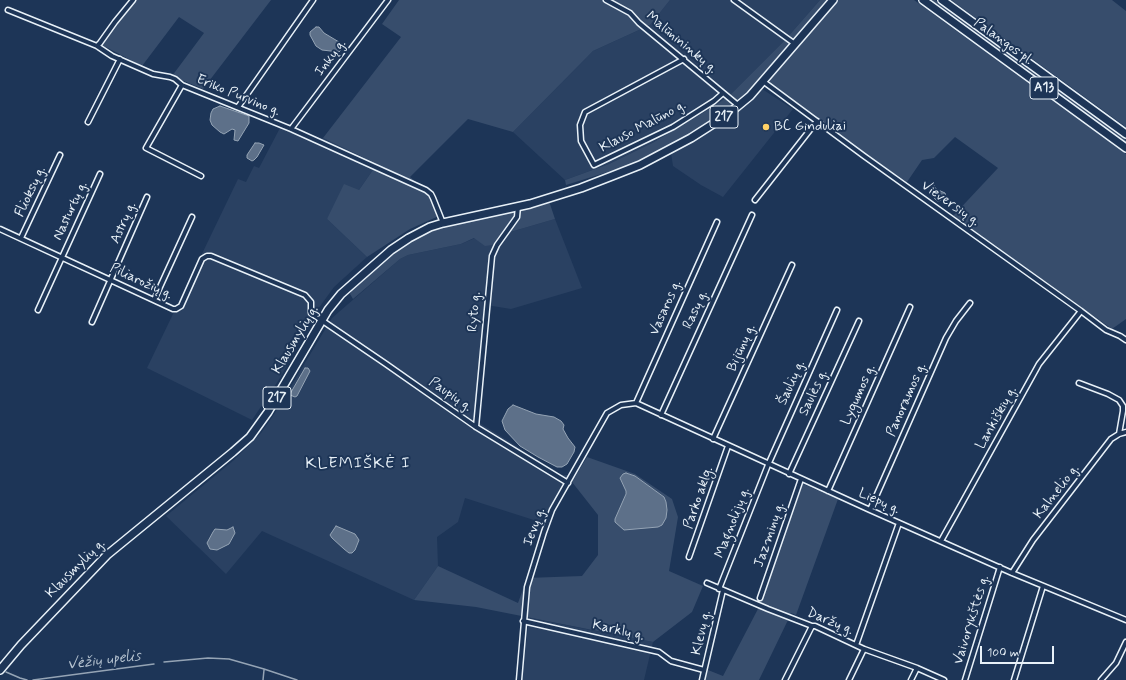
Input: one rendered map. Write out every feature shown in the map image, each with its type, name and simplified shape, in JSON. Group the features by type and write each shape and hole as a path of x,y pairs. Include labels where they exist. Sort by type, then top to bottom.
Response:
{"main road":[{"name":"217","path":"739,106 764,82 833,0"},
{"name":"Palangos pl.","path":"923,0 1126,148"},
{"name":"Palangos pl.","path":"942,0 1126,134"},
{"name":"Klausmylių g.","path":"0,670 21,645 106,555 250,437 268,412 322,320 342,294 391,250 418,233 444,223 518,206 581,188 640,165 668,151 714,124 739,106"}],"street":[{"path":"96,46 100,43 133,0"},
{"path":"238,107 313,0"},
{"name":"Inkų g.","path":"291,129 388,0"},
{"name":"Malūnininkų g.","path":"606,0 630,13 639,23 739,106"},
{"path":"734,0 795,44"},
{"name":"Eriko Purvino g.","path":"8,10 96,46 112,56 153,74 176,79 182,85 291,129 426,190 431,194 444,223"},
{"path":"88,122 120,59"},
{"name":"Klauso Malūno g.","path":"684,59 585,112 580,125 581,141 594,166 673,127 714,101 723,93"},
{"name":"Vieversių g.","path":"764,82 1106,330 1126,340"},
{"path":"182,85 146,148 201,176"},
{"path":"755,200 817,121"},
{"name":"Flioksų g.","path":"21,238 60,155"},
{"name":"Nasturtų g.","path":"38,310 100,174"},
{"name":"Astrų g.","path":"92,322 147,197"},
{"name":"Ryto g.","path":"476,426 492,256 497,245 517,217 518,206"},
{"name":"Rasų g.","path":"661,415 752,215"},
{"path":"154,300 192,217"},
{"name":"Vasaros g.","path":"636,403 717,222"},
{"name":"Piliarožių g.","path":"0,229 173,309 179,308 202,259 211,256 306,295 311,302 311,313 322,320"},
{"name":"Bijūnų g.","path":"713,439 792,265"},
{"name":"Panoramos g.","path":"870,510 946,338 956,320 970,303"},
{"name":"Lygumos g.","path":"828,492 910,307"},
{"name":"Šaulių g.","path":"768,464 837,310"},
{"name":"Lankiškių g.","path":"941,541 1039,364 1081,311"},
{"name":"Paupių g.","path":"322,320 476,426 568,483"},
{"name":"Saulės g.","path":"789,474 859,321"},
{"path":"1079,383 1108,394 1119,400 1124,411 1119,434"},
{"name":"Liepų g.","path":"636,403 828,492 1000,568 1126,620"},
{"name":"Ievų g.","path":"519,680 527,587 552,510 608,413 617,406 636,403"},
{"name":"Kalnelio g.","path":"1012,573 1033,540 1108,442 1119,434 1126,432"},
{"name":"Parko aklg.","path":"689,557 728,446"},
{"name":"Magnolijų g.","path":"721,589 768,464"},
{"name":"Jazminų g.","path":"760,598 801,479"},
{"path":"856,645 899,523"},
{"name":"Vaivorykštės g.","path":"965,680 1000,568"},
{"name":"Daržų g.","path":"707,583 815,626 864,649 917,668 944,680"},
{"path":"1014,680 1043,586"},
{"name":"Klevų g.","path":"702,680 721,589"},
{"name":"Karklų g.","path":"524,620 659,652 671,662 704,670"},
{"path":"785,680 812,626"},
{"path":"1101,680 1116,663 1126,642"},
{"path":"849,680 864,649"},
{"path":"911,680 917,668"}],"shaded area":[{"path":"135,0 271,0 203,89 172,76 204,33 179,17 142,66 100,44"},
{"path":"399,0 670,0 650,25 593,51 513,132 468,119 410,177 431,194 441,215 410,229 367,257 327,219 344,184 359,190 377,164 323,138 401,37 382,24"},
{"path":"670,0 820,0 785,40 731,94 716,105 654,142 609,164 565,180 513,132 593,51 650,25"},
{"path":"820,0 828,0 754,89 735,105 682,138 627,166 566,185 565,180 609,164 654,142 716,105 731,94 785,40"},
{"path":"838,0 914,0 1126,154 1126,319 1112,329 953,216 998,168 955,137 934,158 922,160 907,182 859,150 772,86 769,79"},
{"path":"928,0 935,0 1126,139 1126,143"},
{"path":"951,0 1112,0 1126,11 1126,127"},
{"path":"316,27 319,27 324,33 339,42 342,47 339,52 322,50 316,46 310,32"},
{"path":"762,89 793,109 723,197 701,185 673,166 671,153 725,121 741,109"},
{"path":"220,106 249,116 249,123 238,141 234,140 235,130 232,129 224,134 212,125 210,120 211,113 213,109"},
{"path":"280,128 318,145 323,138 377,164 359,190 327,219 367,257 334,287 318,309 280,378 252,420 147,368 238,179 246,182 254,166 259,168"},
{"path":"255,143 264,145 257,157 252,161 247,158 247,155"},
{"path":"933,184 936,189 945,193 946,197 944,200 937,201 930,194 929,188"},
{"path":"549,201 555,219 500,235 492,245 485,246 474,238 461,244 408,255 400,259 353,299 350,294 352,290 394,253 428,233 438,229"},
{"path":"555,219 582,288 511,309 486,305 475,420 562,475 568,475 570,473 575,476 572,482 556,497 540,522 465,498 458,522 437,537 438,566 414,600 262,531 226,574 166,516 234,460 261,433 273,416 332,318 400,259 408,255 461,244 475,238 500,235"},
{"path":"305,368 308,368 310,371 297,396 295,397 290,395 290,394"},
{"path":"513,405 536,414 554,417 561,421 564,425 563,429 575,447 574,452 567,464 562,467 557,467 538,457 520,446 505,430 502,421 508,409"},
{"path":"587,457 635,474 672,499 678,517 669,571 703,586 692,612 653,642 476,607 414,600 438,566 518,603 527,578 582,576 598,555 598,515 572,482","holes":["626,473 635,476 664,497 667,510 666,518 624,499 626,491 620,478"]},
{"path":"626,473 635,476 664,497 667,510 666,518 662,525 658,527 624,530 615,522 626,494 620,478"},
{"path":"803,484 838,499 796,615 791,613 790,616 760,603"},
{"path":"336,526 355,534 359,540 355,550 352,553 349,553 344,549 330,535"},
{"path":"233,527 235,533 229,544 217,550 210,549 207,543 215,529 227,530"},
{"path":"759,607 788,620 759,680 705,680 708,670 723,676"},
{"path":"529,618 653,642 644,680 522,680"}],"waterway":[{"name":"Vėžių upelis","path":"164,662 208,658 229,659 297,680"},
{"name":"Vėžių upelis","path":"33,680 154,664"},
{"path":"263,680 264,670"},
{"name":"Vėžių upelis","path":"6,672 27,680"}],"place":[{"name":"BC Ginduliai","path":"766,127"}],"district":[{"name":"KLEMIŠKĖ I","path":"358,465"}]}
